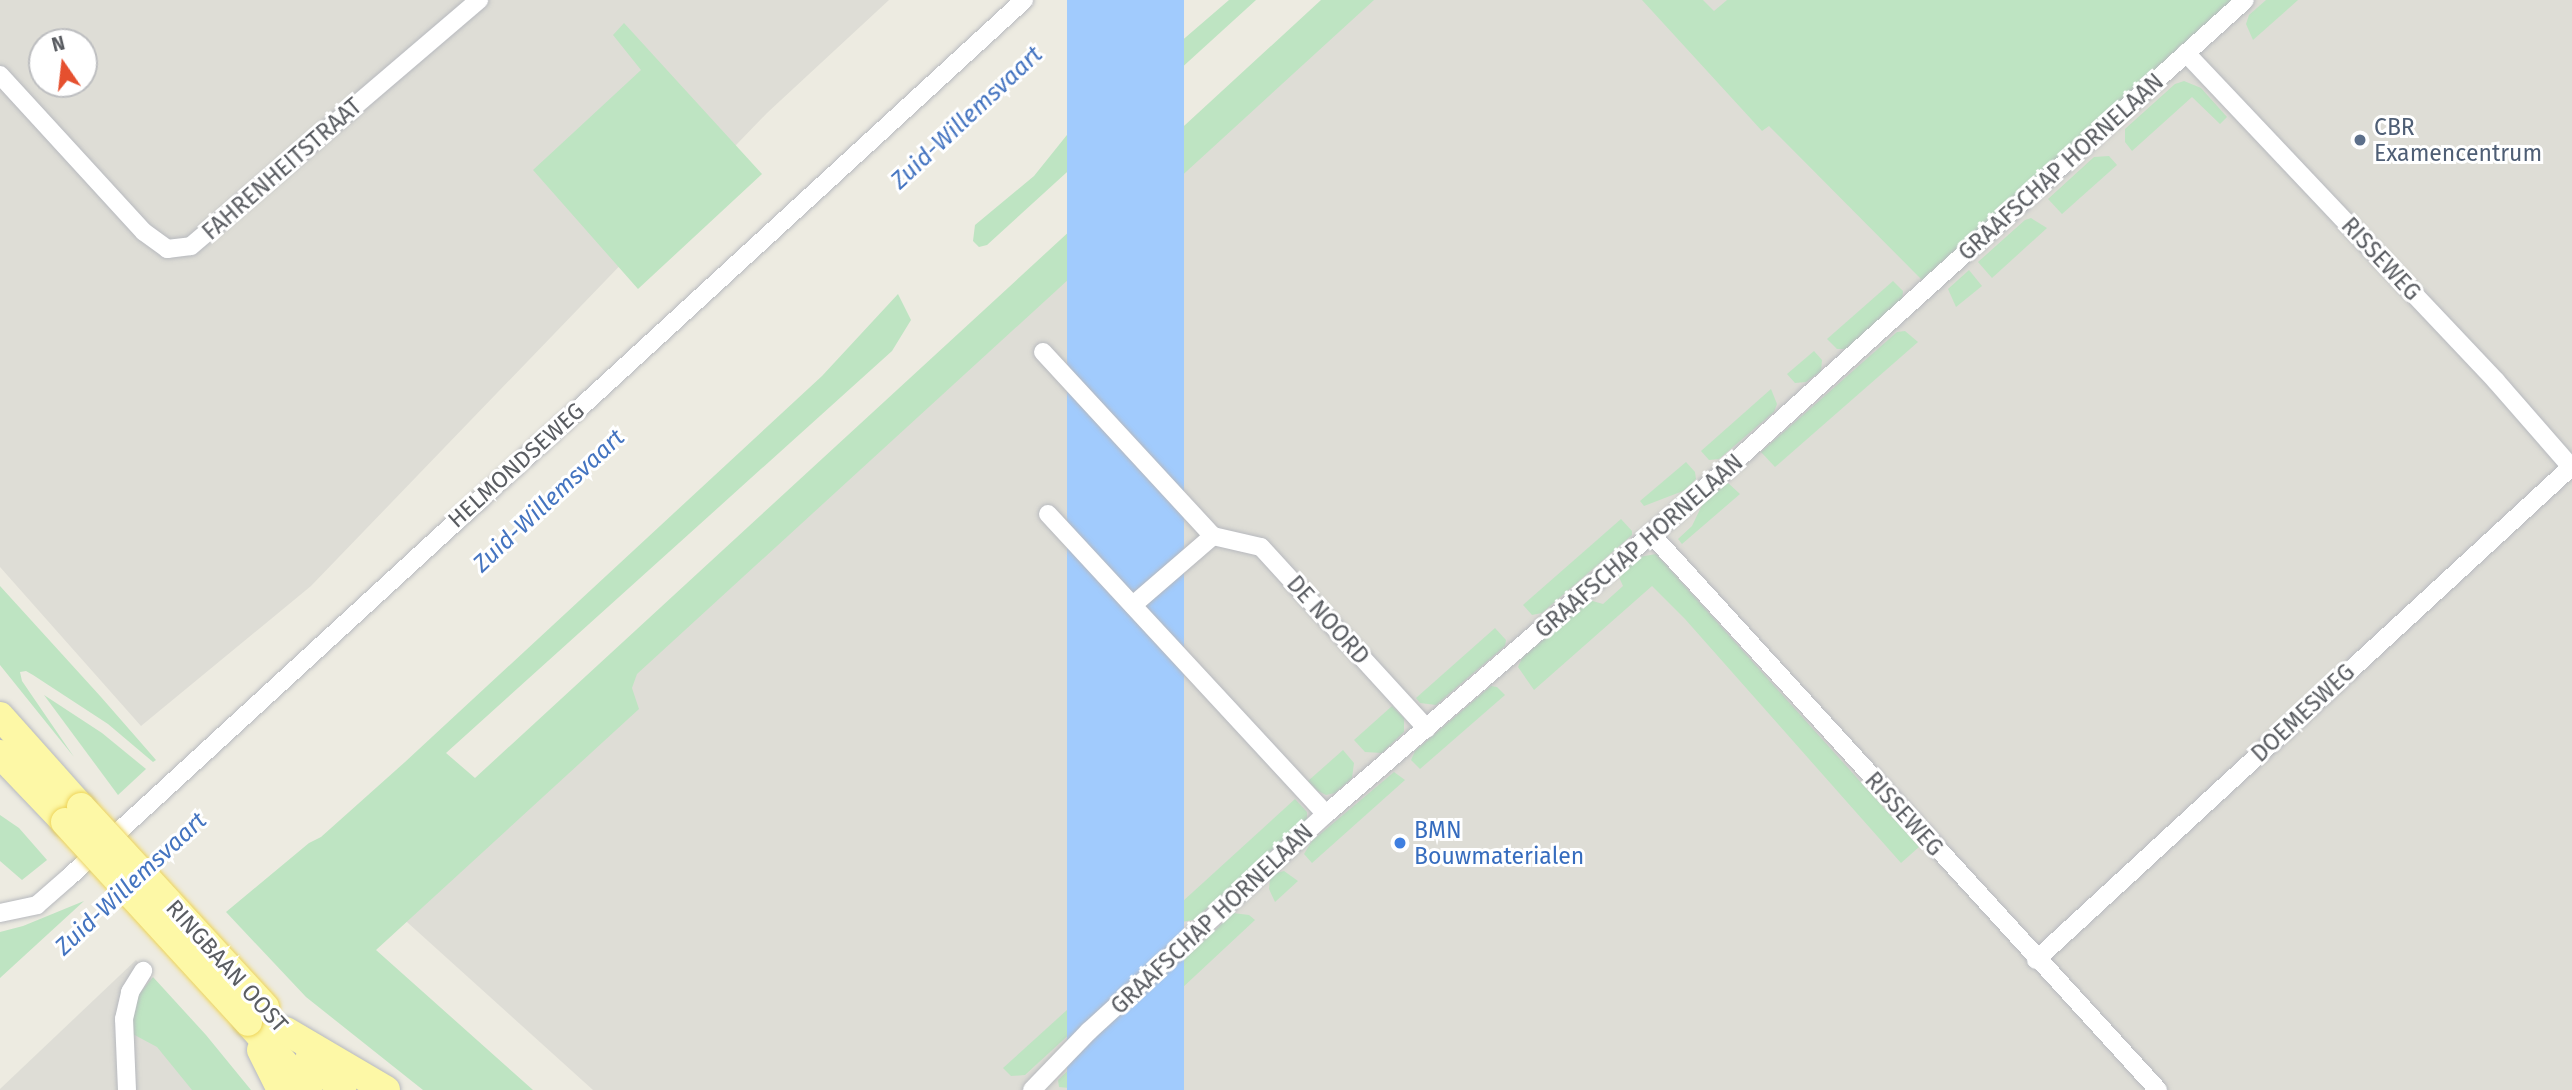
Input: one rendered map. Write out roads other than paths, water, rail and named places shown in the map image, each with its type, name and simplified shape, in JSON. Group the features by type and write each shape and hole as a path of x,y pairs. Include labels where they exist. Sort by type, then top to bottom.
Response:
{"main road":[{"name":"RINGBAAN OOST","path":"0,716 73,814 256,1014 308,1090"},
{"name":"RINGBAAN OOST","path":"0,754 73,814"},
{"name":"RINGBAAN OOST","path":"256,1014 286,1031 342,1090"},
{"path":"256,1014 281,1090"},
{"path":"286,1031 386,1090"}],"street":[{"name":"FAHRENHEITSTRAAT","path":"0,75 144,232 167,249 191,246 480,0"},
{"name":"HELMONDSEWEG","path":"0,913 37,905 68,878 1024,0"},
{"name":"GRAAFSCHAP HORNELAAN","path":"1032,1090 1090,1031 1326,814 1652,535 2245,0"},
{"name":"RISSEWEG","path":"2186,53 2496,381 2571,468"},
{"path":"1043,352 1213,536 1132,605"},
{"name":"DOEMESWEG","path":"2036,960 2571,468"},
{"path":"1048,514 1326,814"},
{"name":"RISSEWEG","path":"1652,535 2036,960 2158,1090"},
{"name":"DE NOORD","path":"1213,536 1261,547 1427,729"},
{"path":"127,1090 124,1019 130,992 142,971"}],"water":[{"path":"1067,0 1184,0 1184,1090 1067,1090"}],"place":[{"name":"CBR Examencentrum","path":"2360,140"},
{"name":"BMN Bouwmaterialen","path":"1400,843"}],"water label":[{"name":"Zuid-Willemsvaart","path":"967,118"},
{"name":"Zuid-Willemsvaart","path":"549,501"},
{"name":"Zuid-Willemsvaart","path":"131,884"}]}
